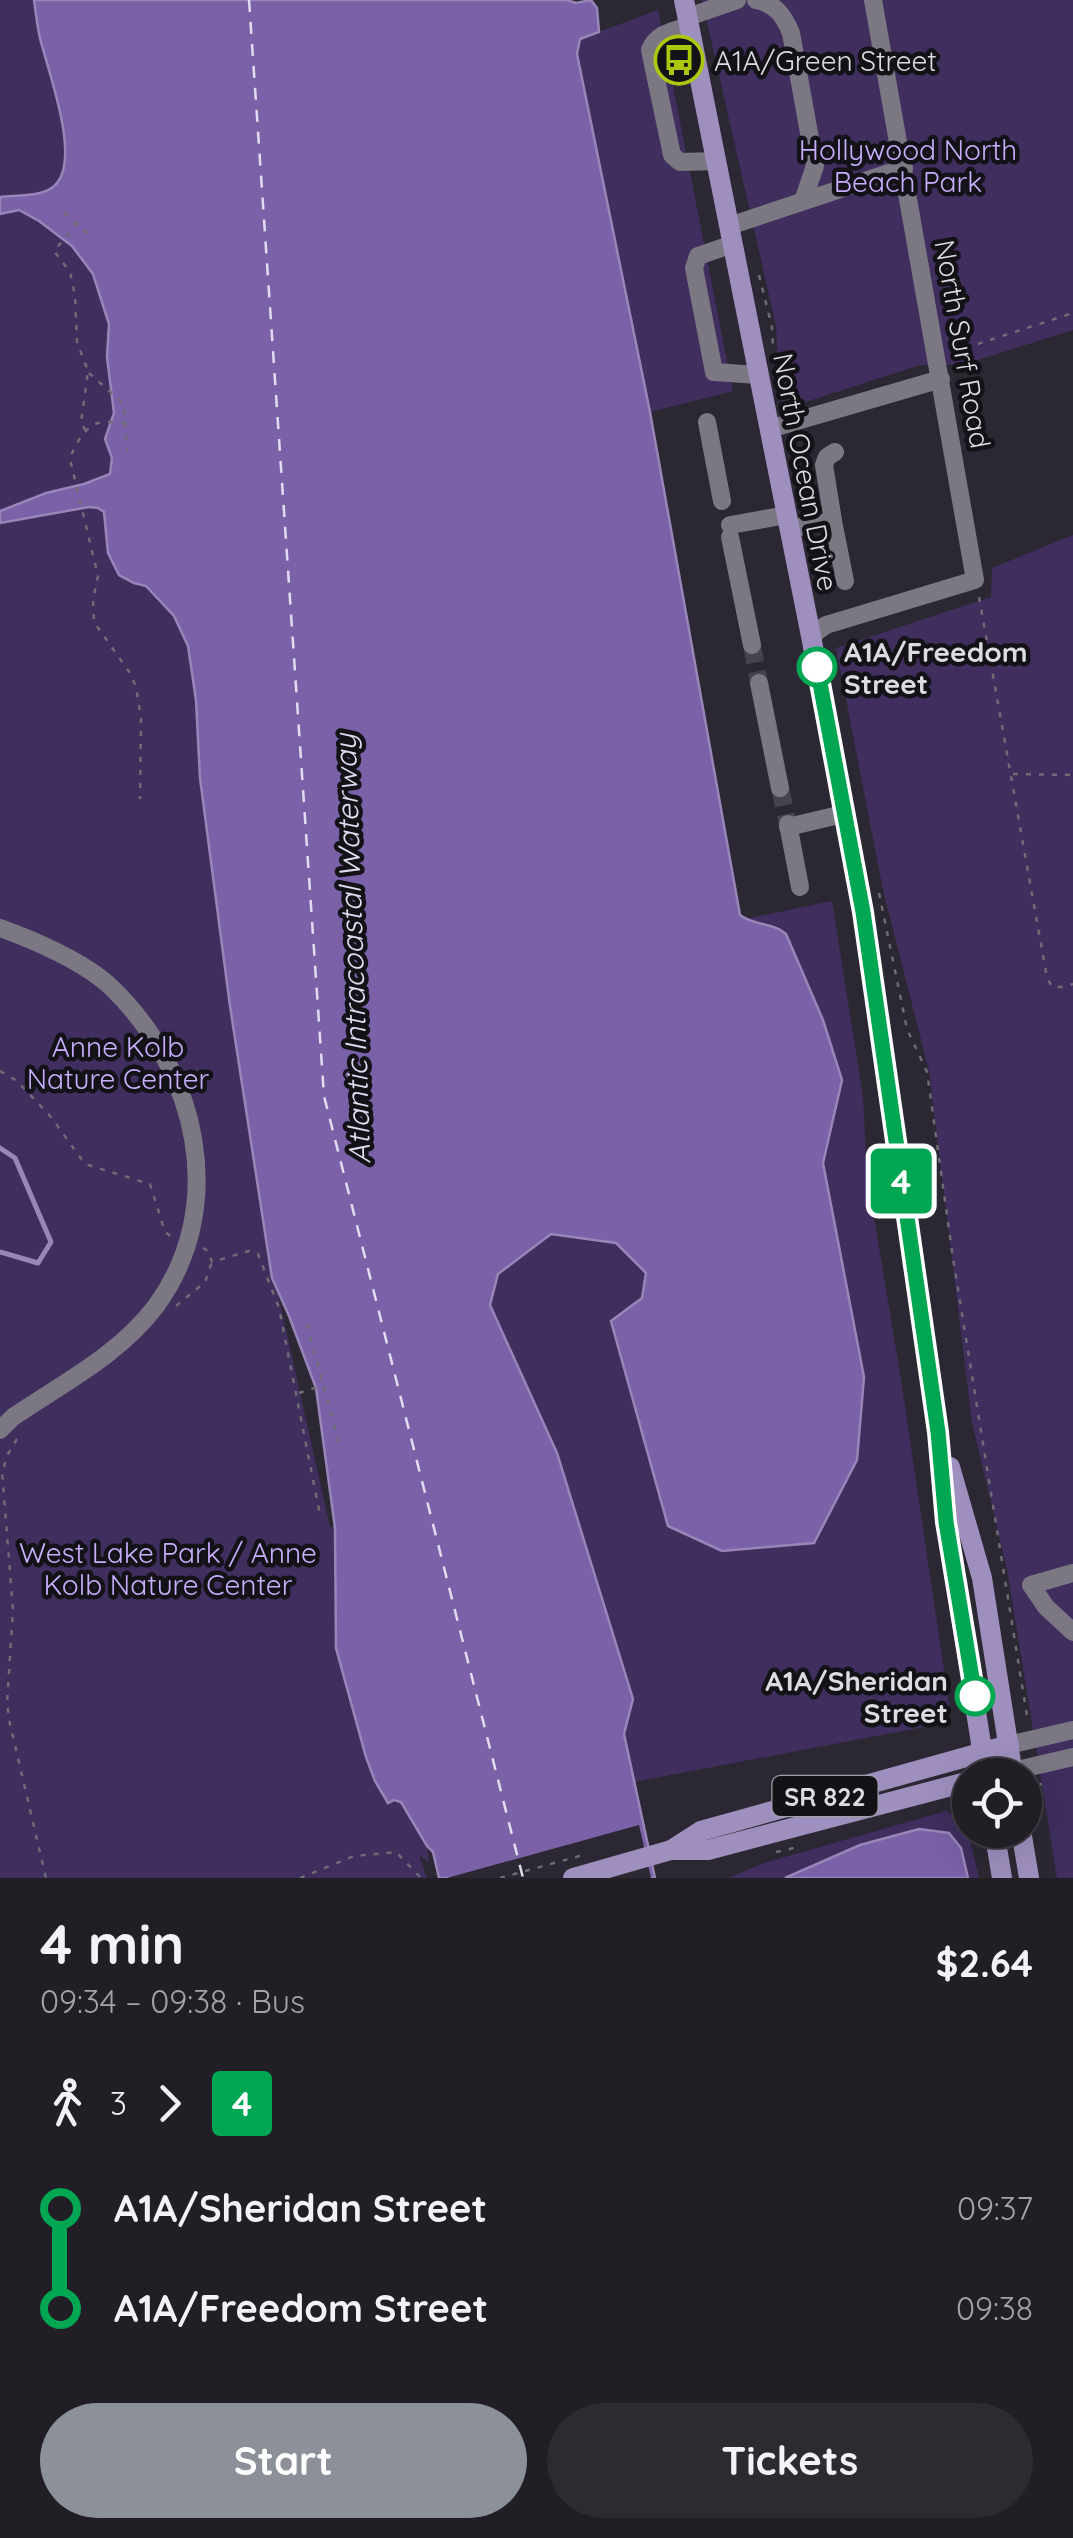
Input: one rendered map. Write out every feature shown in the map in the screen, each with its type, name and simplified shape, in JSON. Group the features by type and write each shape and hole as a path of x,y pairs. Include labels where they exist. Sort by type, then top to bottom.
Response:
{"main road":[{"name":"North Ocean Drive","path":"687,14 812,636 863,912 938,1432 946,1522 984,1758"},
{"name":"North Ocean Drive","path":"938,1432 982,1578 1008,1758"},
{"name":"SR 822","path":"672,1850 701,1832 1009,1745"},
{"name":"SR 822","path":"573,1878 672,1850 708,1850 952,1786"},
{"path":"997,1848 1002,1878"},
{"path":"1024,1848 1029,1878"}],"street":[{"path":"716,161 680,162 672,156 650,50 659,36 687,14 736,0"},
{"path":"756,0 782,14 791,33 815,166 803,201"},
{"name":"North Surf Road","path":"873,0 976,580"},
{"path":"758,375 714,372 694,268 698,256 731,235 803,201 904,168"},
{"path":"769,429 941,379"},
{"path":"707,422 722,501"},
{"path":"835,452 827,456 824,465 845,581"},
{"path":"752,646 730,531 788,522 833,521"},
{"path":"812,636 826,626 976,580"},
{"path":"759,683 780,788"},
{"path":"800,888 788,826 843,814"},
{"path":"0,928 65,956 111,986 153,1037 187,1109 196,1144 198,1177 188,1243 174,1277 156,1305 116,1349 13,1416 9,1433"},
{"path":"1073,1573 1032,1585 1046,1607 1073,1632"},
{"path":"1009,1745 1073,1730"},
{"path":"1042,1765 1073,1757"}],"path":[{"path":"64,212 91,236"},
{"path":"78,223 54,251 70,272 77,342 88,372 124,404 127,451"},
{"path":"937,357 1073,314"},
{"path":"86,431 80,423 88,372"},
{"path":"126,423 98,423 86,431 70,459 98,576 92,600 94,622 136,688 141,718 140,800"},
{"path":"976,580 1047,978 1052,987 1073,984"},
{"path":"1012,774 1073,776"},
{"path":"0,1072 18,1081 51,1116 85,1164 150,1184 165,1232 208,1252 212,1262 206,1282 169,1313"},
{"path":"212,1262 249,1251 258,1254 278,1308 320,1516"},
{"path":"307,1324 340,1448"},
{"path":"297,1393 324,1385"},
{"path":"9,1433 2,1472 13,1610 7,1703 46,1878"},
{"path":"0,1698 7,1703"},
{"path":"300,1878 354,1856 396,1852 421,1878"},
{"path":"500,1878 579,1856"}],"green space":[{"name":"West Lake Park / Anne Kolb Nature Center","path":"0,0 46,0 206,487 224,959 266,1240 330,1527 335,1527 336,1648 362,1737 395,1800 401,1802 427,1846 429,1862 419,1855 427,1878 0,1878"},
{"name":"Hollywood North Beach Park","path":"702,0 1073,0 1073,330 962,365 920,365 784,409 776,326"},
{"path":"658,10 733,391 650,412 577,54 580,39"},
{"path":"1073,535 1073,1878 1057,1878 1042,1785 1042,1758 1038,1758 1007,1569 972,1423 929,1071 883,890 836,648 991,597 992,568"},
{"path":"832,901 863,1097 867,1175 950,1711 934,1725 634,1782 624,1733 633,1699 490,1305 498,1274 551,1234 616,1243 646,1273 642,1298 653,1469 668,1526 864,1377 823,1163 826,1145 777,926 745,919"},
{"path":"946,1811 952,1815 952,1844 919,1829 860,1845 785,1878 728,1878 764,1863"},
{"path":"961,1848 972,1848 979,1878 968,1878"}],"water":[{"name":"Atlantic Intracoastal Waterway","path":"34,0 591,0 597,8 599,32 580,39 577,54 650,412 740,915 786,934 823,1020 842,1080 823,1163 864,1377 857,1460 814,1543 722,1551 668,1526 611,1321 642,1298 646,1273 616,1243 551,1234 498,1274 490,1305 557,1453 633,1699 624,1734 655,1878 439,1878 433,1852 401,1802 388,1803 366,1757 336,1648 335,1528 316,1388 272,1278 230,1006 200,778 196,700 188,646 174,616 146,586 119,575 108,553 104,512 98,508 0,523 0,511 110,474 112,458 105,439 114,413 107,357 109,324 93,274 72,246 39,221 19,210 0,214 0,197 35,194 53,187 62,175 65,158 61,115"},
{"path":"919,1829 949,1833 952,1848 961,1848 968,1878 785,1878 860,1845"}],"pier":[{"path":"639,1825 651,1878 447,1878"}],"waterway":[{"path":"0,1148 15,1158 51,1242 38,1263 0,1252"}],"ferry route":[{"path":"249,0 324,1096 523,1878"}],"tunnel":[{"path":"752,645 759,683"},
{"path":"780,788 788,824"}],"bus line":[{"name":"4","path":"817,667 863,912 938,1432 946,1522 975,1696"}],"place":[{"name":"A1A/Green Street","path":"679,60"},
{"name":"A1A/Freedom Street","path":"817,667"},
{"name":"A1A/Sheridan Street","path":"975,1696"}],"park label":[{"name":"Anne Kolb Nature Center","path":"118,1062"}]}
